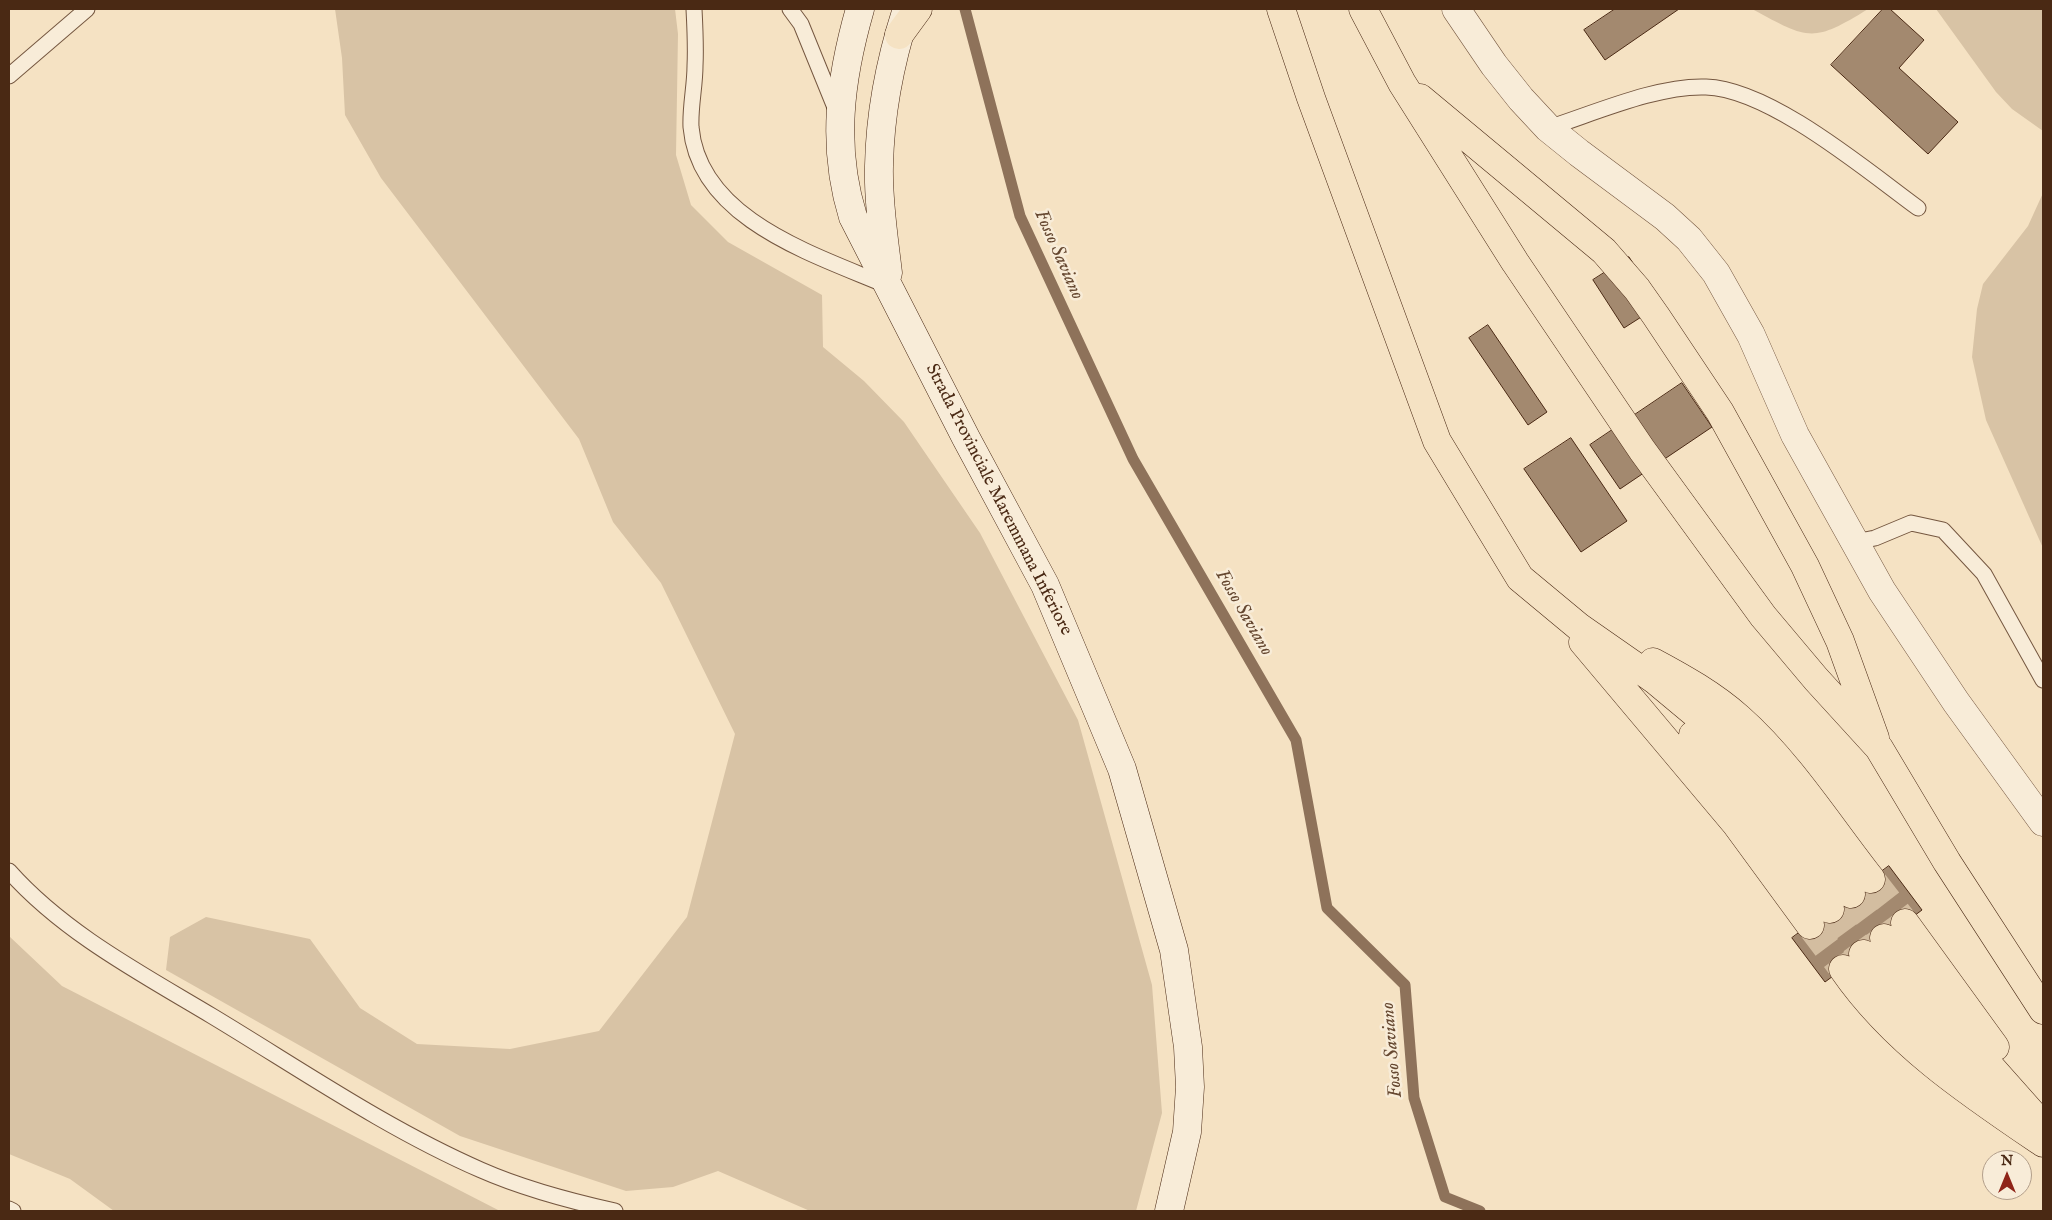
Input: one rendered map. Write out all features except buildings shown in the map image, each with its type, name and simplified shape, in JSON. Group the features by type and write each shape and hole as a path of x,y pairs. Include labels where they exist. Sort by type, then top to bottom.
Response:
{"highway":[{"path":"899,35 918,9"},
{"path":"1281,9 1311,98 1437,441 1520,578 1579,627 1686,728 1840,902"},
{"path":"1363,9 1402,83 1515,262 1642,450 1763,616 1816,679 1879,748"},
{"path":"1402,83 1578,228 1610,257 1642,296 1720,412 1805,566 1840,641 1879,748 1947,862 2043,1010"},
{"path":"1548,601 1730,817 1840,902"},
{"path":"1579,627 1676,674 1701,689 1740,719 1791,775 1840,902"},
{"path":"1947,862 2043,974"},
{"path":"1874,946 1981,1029 2043,1108"},
{"path":"1874,946 1924,992 2043,1127"},
{"path":"1874,946 1871,1006 1919,1053 1996,1112 2043,1143"}],"main road":[{"name":"Strada Provinciale Maremmana Inferiore","path":"860,9 848,50 839,118 840,150 848,200 861,234 966,438 1045,585 1122,769 1174,950 1188,1047 1190,1087 1187,1132 1169,1211"},
{"name":"Strada Provinciale Maremmana Inferiore","path":"889,287 879,168 882,116 899,35 908,9"},
{"path":"1456,9 1494,66 1548,128 1579,154 1665,217 1689,239 1716,273 1748,329 1795,435 1882,590 1956,702 2043,822"}],"lane":[{"path":"9,76 88,9"},
{"path":"694,9 696,66 691,124 697,155 713,184 733,207 760,226 812,254 889,287"},
{"path":"790,9 803,16 839,118"},
{"path":"1548,128 1653,94 1680,88 1706,87 1732,90 1752,97 1828,142 1918,208"},
{"path":"1854,542 1875,538 1911,523 1943,530 1984,574 2043,680"},
{"path":"9,871 38,900 112,954 402,1131 499,1178 615,1211"},
{"path":"9,1210 13,1211"}],"shaded area":[{"path":"335,9 675,9 678,34 676,155 691,205 728,242 822,295 823,347 864,381 904,422 980,533 1078,720 1152,985 1162,1113 1136,1211 810,1211 718,1171 673,1187 626,1191 460,1136 166,970 170,937 206,917 310,939 360,1008 417,1044 510,1049 599,1031 687,917 735,734 661,583 613,522 579,439 381,178 345,115 342,58"},
{"path":"1752,9 1868,9 1834,28 1810,33 1786,27"},
{"path":"1936,9 2043,9 2043,131 2012,109 1996,92"},
{"path":"2043,193 2043,548 1986,420 1972,357 1977,309 1983,284 2028,226"},
{"path":"9,936 62,986 500,1211 114,1211 70,1179 9,1154"}],"waterway":[{"name":"Fosso Saviano","path":"965,9 1020,216 1133,459 1296,740 1327,908 1405,985 1414,1098 1445,1197 1480,1211"}],"tunnel":[{"path":"1871,879 1905,923"},
{"path":"1851,894 1884,938"},
{"path":"1830,909 1863,954"},
{"path":"1810,925 1843,969"}]}
